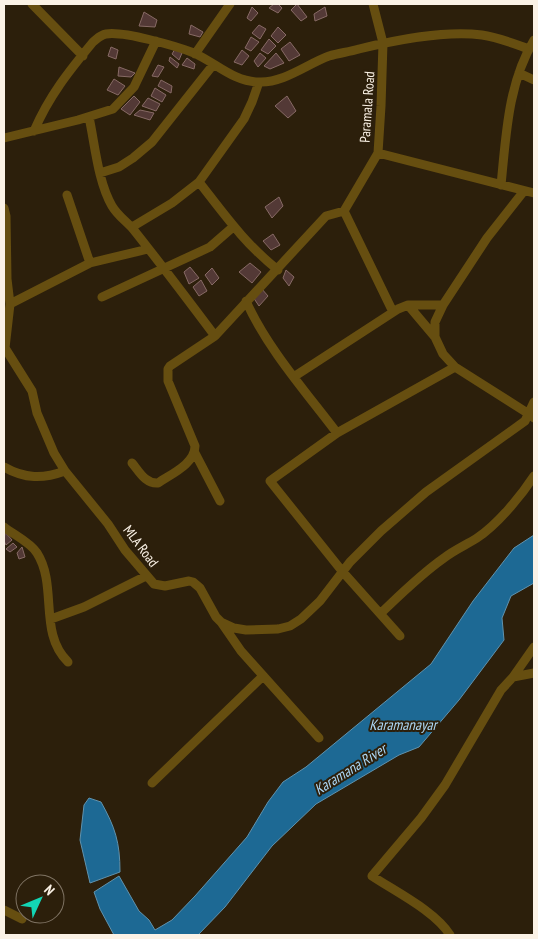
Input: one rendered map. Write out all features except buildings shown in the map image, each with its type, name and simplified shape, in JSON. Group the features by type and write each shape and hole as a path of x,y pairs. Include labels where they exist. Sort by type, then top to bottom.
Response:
{"street":[{"path":"32,4 82,56"},
{"path":"196,54 230,4"},
{"name":"Paramala Road","path":"344,212 378,153 383,44 373,4"},
{"path":"34,131 43,110 59,84 93,42 104,34 156,41 196,54 222,71 249,81 259,82 278,79 330,56 383,44 433,36 484,35 529,49"},
{"path":"500,186 507,123 514,89 534,40"},
{"path":"4,138 89,117 113,109 134,87 156,41"},
{"path":"100,173 118,168 152,142 214,65"},
{"path":"519,73 534,80"},
{"path":"132,227 172,203 199,182 244,119 259,82"},
{"path":"89,117 100,173 112,206 122,220 132,227 215,336"},
{"path":"378,153 500,186 534,193"},
{"path":"199,182 233,227 258,255 278,270"},
{"path":"435,337 435,322 443,305 487,238 524,191"},
{"path":"67,195 90,263"},
{"name":"MLA Road","path":"4,208 10,304 5,348 32,391 36,414 54,453 65,471 108,524 146,576 159,586 189,581 194,582 200,588 211,610 221,622"},
{"path":"220,501 195,453 195,446 168,381 168,370 174,362 215,336 326,216 344,212 393,312"},
{"path":"102,297 210,247 233,227"},
{"path":"10,304 90,263 148,249"},
{"path":"246,301 253,316 294,376 337,433"},
{"path":"294,376 393,312 408,305 443,305"},
{"path":"408,305 435,337 443,354 454,367 532,416"},
{"path":"400,636 342,571 270,480 337,433 454,367"},
{"path":"221,622 234,628 246,630 278,629 290,626 301,619 320,601 350,562 381,531 426,492 532,416 534,402"},
{"path":"132,463 145,479 154,484 184,465 195,453"},
{"path":"4,467 31,478 65,471"},
{"path":"381,614 437,563 489,528 525,490 534,476"},
{"path":"4,527 38,554 45,573 51,626 57,648 68,662"},
{"path":"51,618 84,607 146,576"},
{"path":"221,622 241,651 319,738"},
{"path":"450,935 437,920 424,910 372,876 421,818 445,785 501,690 513,677 534,647"},
{"path":"513,677 534,673"},
{"path":"152,783 263,676"}],"water":[{"name":"Karamanayar","path":"534,535 534,583 511,596 502,618 504,640 459,700 419,747 399,755 316,804 272,846 225,907 198,935 114,935 100,909 94,892 119,876 139,911 149,920 155,930 172,920 247,837 268,802 283,782 306,767 431,664 473,601 514,548"},
{"path":"89,798 101,802 110,819 118,843 120,872 90,883 80,840 84,805"}],"water label":[{"name":"Karamana River","path":"350,769"}]}
